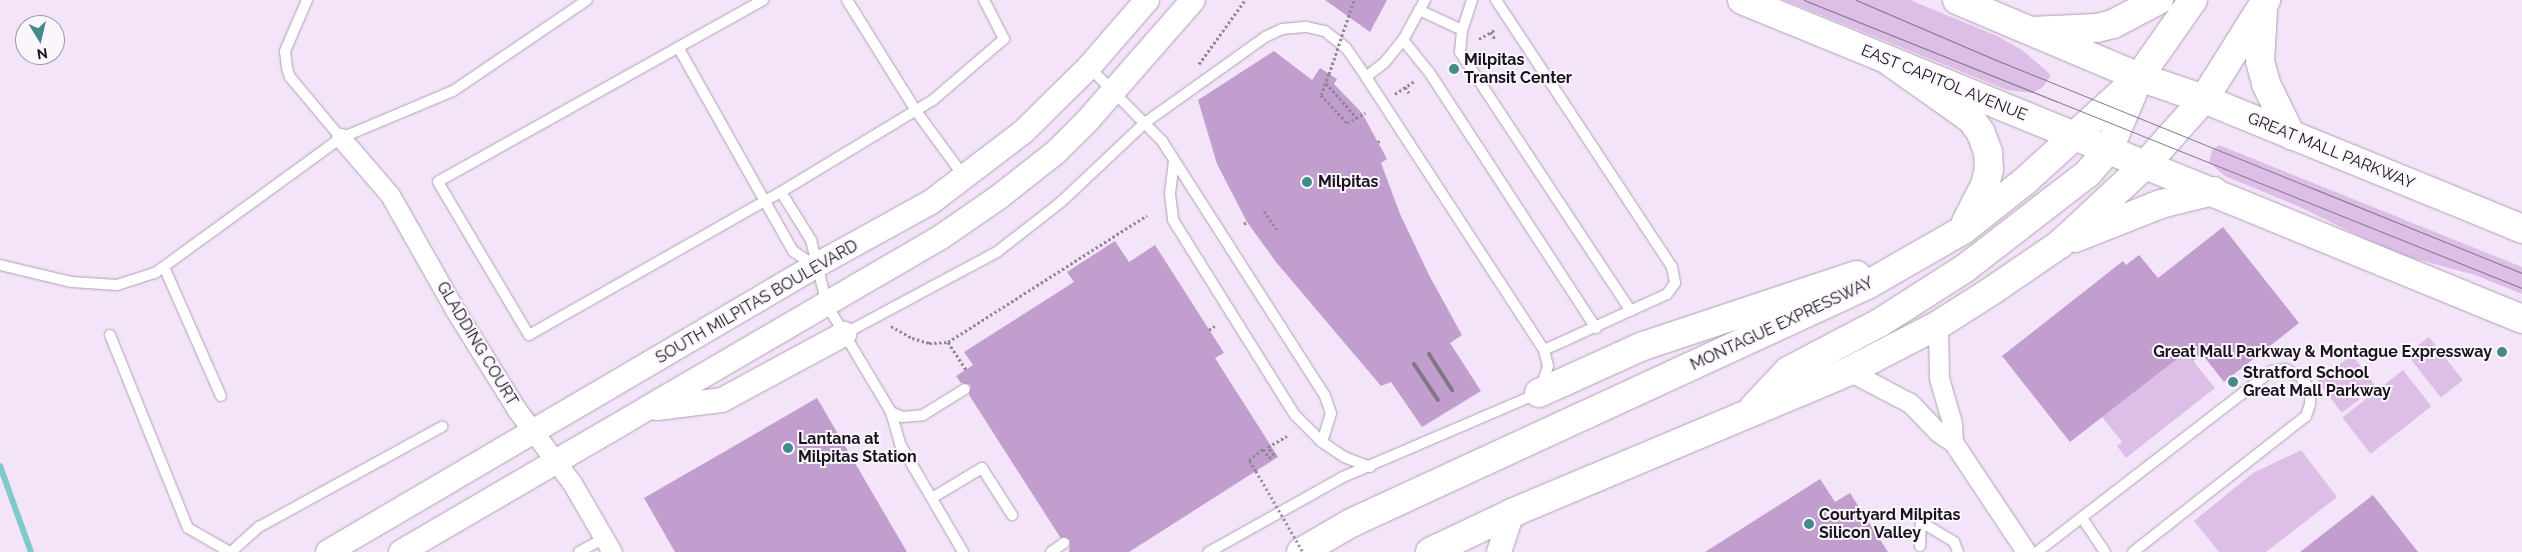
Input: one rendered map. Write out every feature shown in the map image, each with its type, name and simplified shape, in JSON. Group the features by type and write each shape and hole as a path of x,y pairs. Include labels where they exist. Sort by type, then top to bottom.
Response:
{"main road":[{"name":"EAST CAPITOL AVENUE","path":"1742,0 2073,136 2146,164"},
{"path":"1744,417 1788,371 1881,322 1964,269 2088,173 2109,149 2139,77 1957,0"},
{"path":"2031,31 2096,28 2113,24 2159,0"},
{"name":"MONTAGUE EXPRESSWAY","path":"1302,552 1351,523 1867,285 1962,230 2025,181 2139,77 2193,0"},
{"path":"1430,552 1512,513 1744,417 1849,371 1938,325 2060,244 2146,164 2204,99 2265,2"},
{"path":"2265,2 2260,61 2266,84 2291,135"},
{"path":"1886,59 1971,119 1980,133 1988,152 1989,169 1985,185 1962,230"},
{"name":"GREAT MALL PARKWAY","path":"2139,77 2204,99 2522,229"},
{"path":"2146,164 2522,318"},
{"path":"2060,244 2161,204 2213,191"},
{"path":"1539,393 1643,346 1913,258"}],"street":[{"name":"SOUTH MILPITAS BOULEVARD","path":"328,552 815,266 894,224 965,179 1023,132 1089,67 1147,0"},
{"path":"401,552 648,410 941,237 1000,197 1056,152 1115,91 1193,0"},
{"name":"GLADDING COURT","path":"341,138 390,195 455,310 533,431 557,463 608,545"},
{"path":"1938,325 1939,378 1952,423 1953,442"},
{"path":"648,410 722,400 844,334"},
{"path":"1849,371 1910,403 1938,432 1953,442 2026,552"},
{"path":"1499,552 1512,513"}],"lane":[{"path":"307,0 285,51 287,68 290,77 341,138"},
{"path":"0,265 72,282 117,285 155,273 341,138 453,91 586,0"},
{"path":"764,0 438,182 529,335 764,202 916,111 1004,39 984,0"},
{"path":"847,0 916,111 965,179"},
{"path":"1366,77 1385,62 1402,40 1425,0"},
{"path":"1472,0 1462,30 1460,52 1631,311"},
{"path":"1496,0 1672,267 1675,283 1667,294 1596,328 1544,350"},
{"path":"1419,10 1462,30"},
{"path":"844,334 997,252 1061,202 1146,122 1183,93 1265,37 1282,29 1307,27 1325,31 1346,48 1366,77 1544,350 1548,366 1539,393 1309,494 1209,552"},
{"path":"1402,40 1429,72 1596,328"},
{"path":"678,47 793,251 815,266"},
{"path":"1089,67 1146,122 1174,161 1325,396 1331,413 1322,442"},
{"path":"1174,161 1170,194 1173,220 1295,415 1322,442 1344,457 1370,467"},
{"path":"781,192 811,240 815,266 827,304 891,412 900,444 963,552"},
{"path":"164,266 221,396"},
{"path":"110,335 188,528 231,552 259,527 442,427"},
{"path":"2037,552 2271,371 2286,369 2302,378 2310,390 2310,404 2306,416 2133,552"},
{"path":"891,412 902,417 923,415 964,389"},
{"path":"932,498 982,468 1012,515"},
{"path":"2082,518 2105,552"},
{"path":"1920,546 1921,522 1948,536 1954,542 1958,552"},
{"path":"1051,552 1064,544"},
{"path":"579,552 608,545"}],"path":[{"path":"1183,93 1189,76 1245,0"},
{"path":"1354,0 1321,95 1347,123 1365,113"},
{"path":"1479,39 1496,29"},
{"path":"1490,32 1495,39"},
{"path":"1395,94 1414,81"},
{"path":"1326,82 1357,118"},
{"path":"1405,88 1408,93"},
{"path":"1264,211 1276,229"},
{"path":"891,326 912,338 929,343 948,342 1147,215"},
{"path":"1209,330 1215,326"},
{"path":"948,342 966,370"},
{"path":"1286,436 1268,447 1274,456 1269,458 1263,449 1250,460 1302,552"}],"shaded area":[{"path":"1784,0 1910,0 1997,36 2022,50 2051,75 2043,87 2032,93 2007,90"},
{"path":"2219,145 2522,267 2522,294 2475,275 2394,253 2300,207 2225,176 2209,162 2212,150"},
{"path":"2429,337 2463,380 2441,398 2407,354"},
{"path":"2186,352 2215,388 2126,458 2117,446 2122,442 2102,417"},
{"path":"2352,355 2376,387 2342,413 2318,381"},
{"path":"2403,370 2431,406 2371,454 2342,417"},
{"path":"2301,450 2337,497 2266,552 2219,552 2194,521 2253,473"}],"building":[{"path":"1325,0 1387,0 1370,32"},
{"path":"1274,51 1312,80 1320,68 1337,79 1334,84 1362,113 1387,159 1381,163 1400,214 1430,277 1462,335 1450,343 1481,391 1422,427 1391,382 1381,386 1276,262 1247,222 1217,164 1198,100"},
{"name":"Stratford School Great Mall Parkway","path":"2223,227 2299,323 2224,382 2202,354 2193,361 2186,352 2070,442 2002,356 2123,261 2126,265 2139,255 2158,278"},
{"path":"1115,241 1129,262 1155,245 1224,353 1215,358 1278,457 1129,552 1069,552 1070,540 1060,537 969,395 971,385 961,383 956,376 973,365 964,352 1074,282 1067,272"},
{"name":"Lantana at Milpitas Station","path":"817,398 907,552 675,552 644,498"},
{"name":"Courtyard Milpitas Silicon Valley","path":"1820,479 1835,502 1850,493 1888,552 1705,552"},
{"path":"2373,495 2418,552 2300,552"}],"waterway":[{"path":"0,466 31,552"}],"tram line":[{"path":"1804,0 2522,288"},
{"path":"1856,0 2001,62 2522,273"}],"railway":[{"path":"1429,354 1452,390"},
{"path":"1414,364 1438,400"}],"place":[{"name":"Milpitas Transit Center","path":"1454,69"},
{"name":"Milpitas","path":"1307,182"},
{"name":"Great Mall Parkway & Montague Expressway","path":"2502,352"},
{"name":"Stratford School Great Mall Parkway","path":"2233,382"},
{"name":"Lantana at Milpitas Station","path":"788,448"},
{"name":"Courtyard Milpitas Silicon Valley","path":"1809,524"}]}
